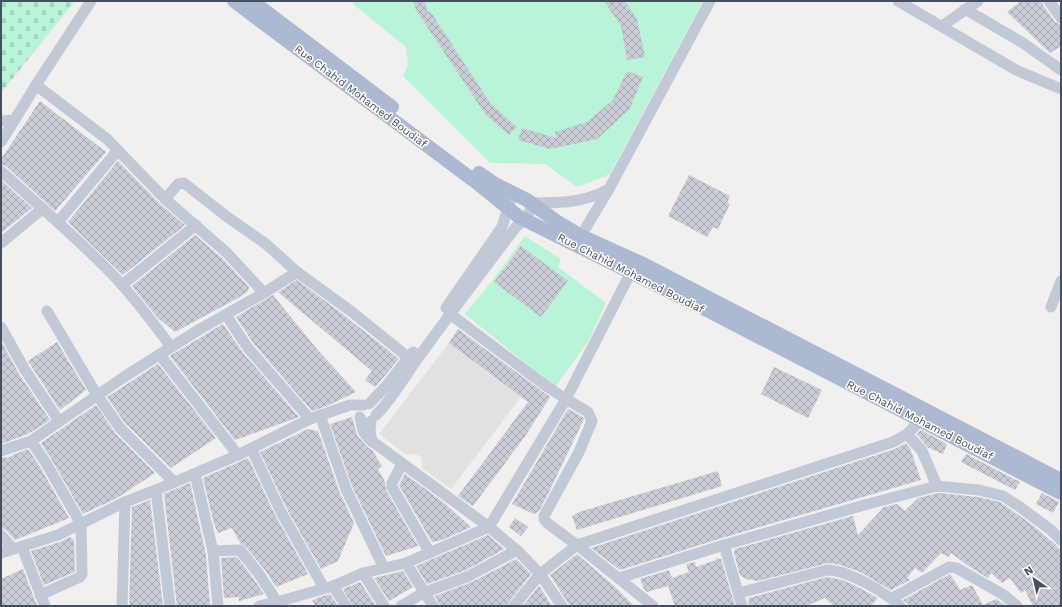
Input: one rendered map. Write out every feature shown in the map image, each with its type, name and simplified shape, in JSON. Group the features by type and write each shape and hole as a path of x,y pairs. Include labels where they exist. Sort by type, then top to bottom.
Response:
{"main road":[{"name":"Rue Chahid Mohamed Boudiaf","path":"234,1 481,186 507,209 524,220 631,272 1061,493"},
{"name":"Rue Chahid Mohamed Boudiaf","path":"256,2 427,135 489,180 532,203 556,222 581,236 643,264 1061,480"}],"street":[{"path":"1,142 91,1"},
{"path":"581,236 609,189 710,1"},
{"path":"898,1 1016,70 1061,89"},
{"path":"942,26 978,1"},
{"path":"1049,1 1061,18"},
{"path":"965,9 1023,44 1061,70"},
{"path":"36,85 107,139 165,199 227,253 264,293"},
{"path":"1,121 14,120"},
{"path":"58,222 118,150"},
{"path":"1,171 58,222 109,271 122,285 171,347"},
{"path":"165,199 178,184 184,183 226,216 266,244 297,272 352,312 409,358"},
{"path":"366,413 389,401 415,361 450,314 516,227 524,220 529,213 532,203 560,203 581,200 595,196 609,189"},
{"path":"519,195 510,202 507,209 505,222 502,227 445,310 366,413 363,431 372,442 489,527 517,550 540,574 562,606"},
{"path":"1,243 42,208"},
{"path":"122,285 196,225"},
{"path":"1,451 31,441 97,395 171,347 297,272"},
{"path":"259,606 283,603 363,573 406,563 489,527 566,399 631,272"},
{"path":"1051,307 1061,281"},
{"path":"47,311 97,395 120,428 174,482"},
{"path":"450,314 546,386 588,412 592,421 579,452 544,517 547,523 619,578 652,606"},
{"path":"226,315 248,348 315,417 346,489 384,568"},
{"path":"1,327 25,370 59,422"},
{"path":"160,355 238,454"},
{"path":"1,553 58,535 125,502 195,474 315,417 350,405 366,413"},
{"path":"514,606 540,574 577,545 893,442 907,434 920,421"},
{"path":"907,434 922,451 937,486"},
{"path":"31,441 46,463 81,524 82,574 80,577 40,595"},
{"path":"251,448 281,512 328,587 346,606"},
{"path":"402,464 392,483 392,487 430,553"},
{"path":"195,474 213,551 218,606"},
{"path":"619,578 724,545 937,486 979,490 1003,496 1051,530 1061,540"},
{"path":"156,490 170,606"},
{"path":"122,606 125,502"},
{"path":"1,535 17,548 45,606"},
{"path":"724,545 742,606"},
{"path":"213,551 240,550 283,603"},
{"path":"401,606 423,593 469,576 517,550"},
{"path":"406,563 423,593 433,606"},
{"path":"892,598 940,571 952,567 1004,594 1017,606"},
{"path":"738,593 827,570 834,570 846,574 892,598 900,606"},
{"path":"363,573 384,606"}],"shaded area":[{"path":"449,343 521,397 451,489 422,468 422,458 416,454 406,455 379,434"}],"green space":[{"path":"1,1 75,1 1,93"},
{"path":"353,1 703,1 610,174 577,187 545,164 490,163 403,76 408,65 406,47 353,4"},
{"path":"525,236 561,259 558,267 606,303 588,342 555,387 465,314 492,281"}],"building":[{"path":"413,1 425,1 428,13 430,11 491,104 517,127 509,135 485,114 416,10"},
{"path":"604,1 625,1 637,19 645,57 627,60 621,26"},
{"path":"1021,1 1042,1 1043,5 1055,22 1061,25 1061,46 1050,53 1007,12"},
{"path":"627,71 643,77 629,110 597,139 550,149 518,140 522,128 556,138 555,132 587,122 613,100"},
{"path":"40,101 106,152 55,211 6,166 1,164 1,159"},
{"path":"118,161 160,204 185,225 123,275 68,222"},
{"path":"689,175 730,196 727,203 730,204 718,229 713,227 707,237 668,216"},
{"path":"1,180 32,208 1,233"},
{"path":"195,235 222,258 249,287 248,291 238,298 175,332 158,318 132,286"},
{"path":"521,246 568,281 541,317 494,282"},
{"path":"297,280 399,359 375,387 365,380 372,371 278,292"},
{"path":"273,295 316,348 356,392 327,406 312,411 254,344 236,317"},
{"path":"223,324 243,353 299,417 235,440 170,356"},
{"path":"458,329 550,397 526,435 473,506 458,496 528,402 449,343"},
{"path":"1,341 19,374 50,420 28,434 1,444"},
{"path":"57,342 86,390 60,410 28,361"},
{"path":"158,364 216,438 171,468 125,423 107,397"},
{"path":"774,367 822,390 808,418 761,394"},
{"path":"96,405 115,433 155,473 117,498 83,514 41,443"},
{"path":"568,409 584,419 548,494 539,511 534,514 512,504"},
{"path":"352,417 357,435 367,447 372,450 382,466 378,469 385,482 386,490 418,546 386,556 352,486 330,424"},
{"path":"308,429 318,431 339,491 354,523 338,561 321,569 287,509 260,452"},
{"path":"921,430 947,444 943,454 927,447 917,434"},
{"path":"906,443 910,448 921,480 722,538 620,570 591,548 895,449"},
{"path":"28,449 69,518 15,540 6,530 1,528 1,458 7,458"},
{"path":"966,454 1020,482 1015,490 961,462"},
{"path":"248,458 275,515 308,574 276,587 265,570 245,546 240,543 232,528 218,533 214,524 203,478"},
{"path":"718,471 722,486 577,530 572,516 579,512"},
{"path":"405,474 443,502 471,527 442,540 432,542 399,485"},
{"path":"190,483 206,555 210,606 177,606 164,494"},
{"path":"938,493 978,497 1000,502 1031,524 1055,544 1061,551 1061,606 1033,606 1025,590 1021,593 1010,578 1002,583 991,573 988,578 951,553 948,557 941,553 922,573 915,568 907,578 910,580 891,590 858,571 837,564 828,563 758,581 746,579 740,575 734,553 735,549 853,516 858,535 884,507 897,504 905,511 918,498"},
{"path":"1042,493 1059,502 1053,513 1036,504"},
{"path":"150,500 163,606 129,606 132,507"},
{"path":"515,518 528,527 521,536 509,527"},
{"path":"488,535 504,549 466,570 427,584 416,566"},
{"path":"70,537 74,540 75,572 44,585 31,551 60,542"},
{"path":"577,554 614,586 634,606 570,606 550,575"},
{"path":"237,557 264,594 239,601 239,597 224,598 221,558"},
{"path":"716,558 721,559 735,606 675,606 668,586 647,592 644,589 640,579 669,570 672,578 689,572 686,564 695,562 696,567 716,560"},
{"path":"516,559 531,574 507,606 440,606 435,596 472,582"},
{"path":"23,569 37,606 1,606 1,579"},
{"path":"403,571 413,587 389,601 374,578"},
{"path":"950,574 960,590 972,585 983,605 996,599 1006,606 911,606 903,600"},
{"path":"827,577 852,584 878,598 871,606 834,606 825,598 806,606 749,606 749,598"},
{"path":"360,582 376,606 353,606 343,589"},
{"path":"539,586 552,606 523,606"},
{"path":"330,594 338,606 316,606 312,601 317,598"}]}
